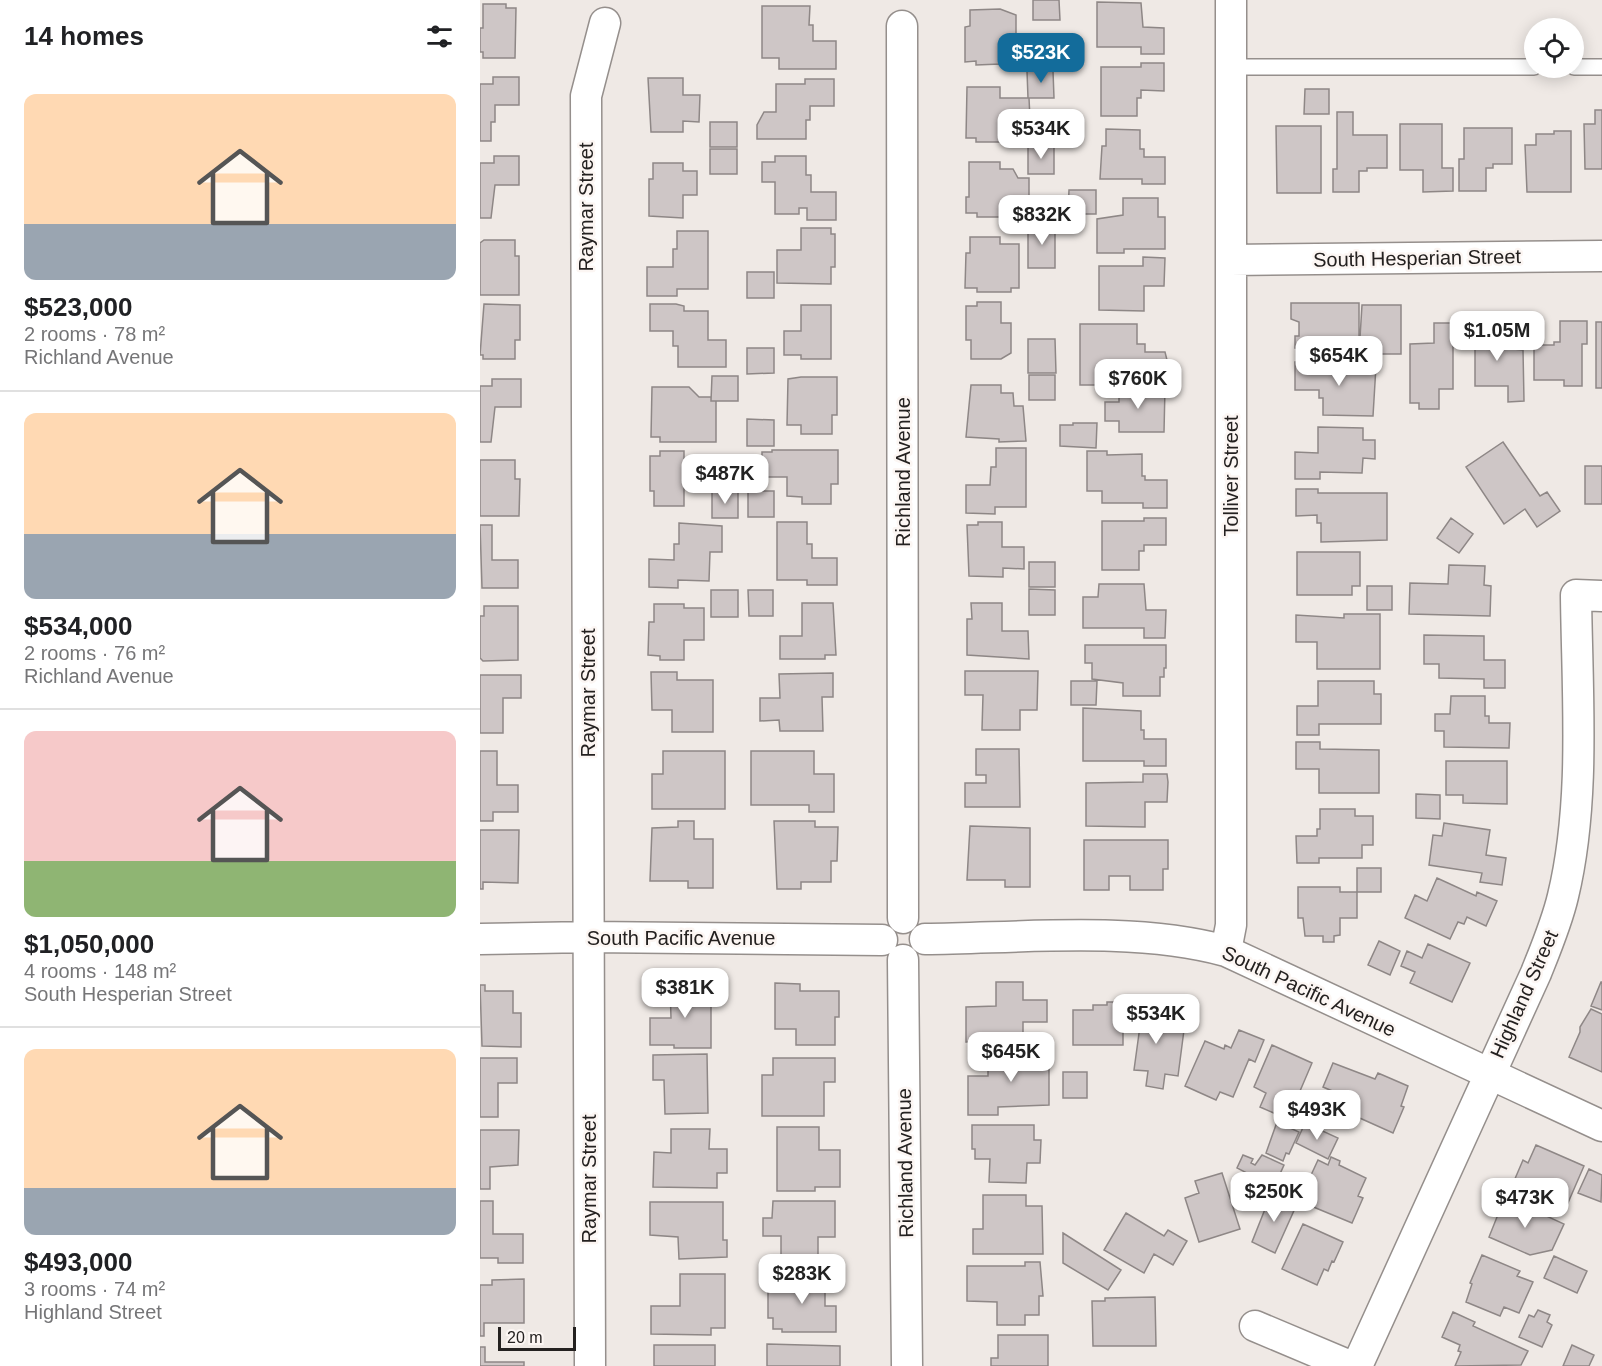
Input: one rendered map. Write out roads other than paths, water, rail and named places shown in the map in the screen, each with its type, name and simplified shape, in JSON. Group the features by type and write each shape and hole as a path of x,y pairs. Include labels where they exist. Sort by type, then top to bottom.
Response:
{"street":[{"name":"Tolliver Street","path":"1226,951 1231,925 1231,0"},
{"name":"Raymar Street","path":"590,1366 586,96 605,23"},
{"name":"Richland Avenue","path":"902,26 903,918"},
{"name":"South Hesperian Street","path":"1231,260 1602,256"},
{"name":"Highland Street","path":"1357,1366 1536,973 1553,930 1571,855 1589,596"},
{"path":"903,918 916,922 925,939 920,954 903,960 888,954 882,940 886,927 891,922 903,918"},
{"name":"South Pacific Avenue","path":"925,939 1137,936 1184,940 1226,951 1488,1075 1602,1126"},
{"name":"South Pacific Avenue","path":"480,939 589,937 882,940"},
{"name":"Richland Avenue","path":"903,960 907,1366"},
{"path":"1256,1326 1350,1366"}],"lane":[{"path":"1231,67 1524,67"},
{"path":"1584,67 1602,67"}]}
